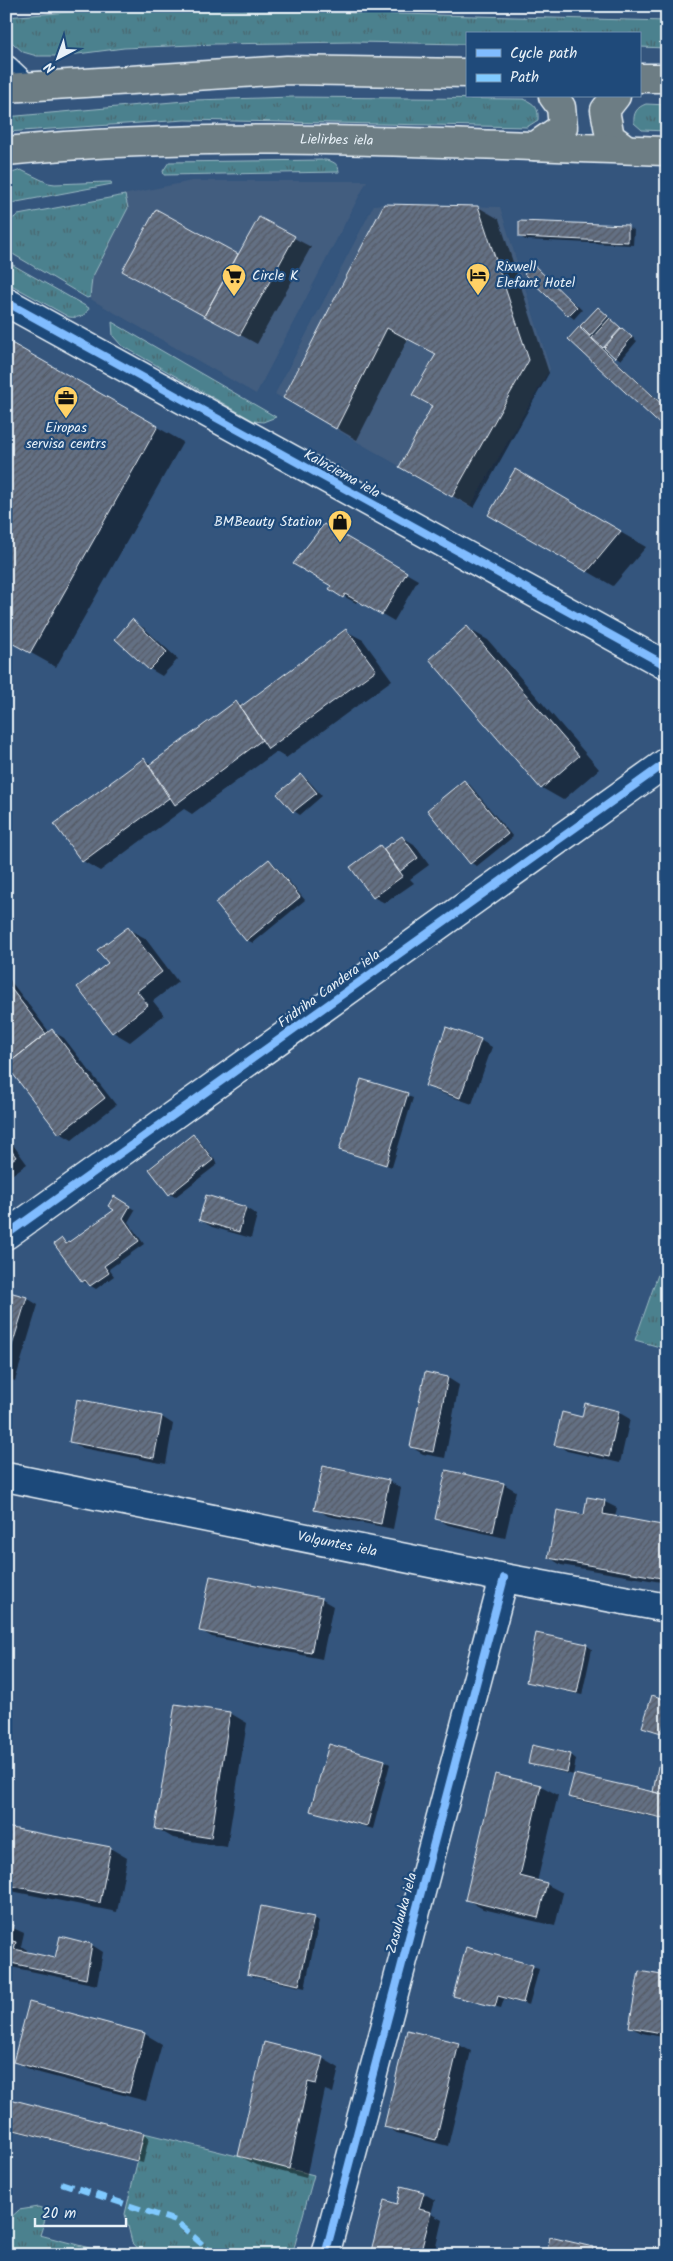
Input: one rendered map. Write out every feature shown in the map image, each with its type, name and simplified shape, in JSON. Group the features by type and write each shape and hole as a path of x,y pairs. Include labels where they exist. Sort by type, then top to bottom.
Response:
{"main road":[{"path":"12,82 287,70 466,73"},
{"path":"640,78 667,78"},
{"path":"536,146 563,127 561,106 555,98"},
{"path":"614,98 605,110 610,138 626,149"},
{"name":"Lielirbes iela","path":"12,154 196,140 393,140 667,150"}],"street":[{"name":"Kalnciema iela","path":"6,302 667,666"},
{"name":"Fridriha Candera iela","path":"6,1235 667,762"},
{"name":"Volguntes iela","path":"6,1477 504,1578 667,1608"},
{"name":"Zasulauka iela","path":"324,2255 504,1578"}],"shaded area":[{"path":"192,181 367,181 256,394 7,251 6,223 9,218"},
{"path":"374,205 500,207 550,369 470,507 275,394"}],"green space":[{"path":"132,7 667,21 667,48 640,47 640,32 466,32 466,44 354,42 215,44 124,48 62,56 37,56 23,52 6,37 6,17"},
{"path":"293,97 524,99 536,107 538,120 527,127 185,120 6,132 6,117 195,100"},
{"path":"646,104 667,105 667,131 642,130 634,123 636,111"},
{"path":"325,160 335,163 339,172 164,175 163,171 169,162"},
{"path":"21,170 48,183 111,182 112,184 6,204 6,175"},
{"path":"125,195 128,208 92,278 90,297 87,298 6,250 6,223 18,215"},
{"path":"6,261 89,308 81,316 69,317 6,282"},
{"path":"112,322 276,417 263,422 254,421 121,345 113,336"},
{"path":"667,1249 667,1349 635,1340"},
{"path":"144,2133 314,2175 292,2255 144,2255 132,2242 125,2214"},
{"path":"38,2207 48,2210 40,2235 116,2255 6,2255 8,2220 19,2210"}],"building":[{"path":"384,204 478,206 529,360 452,497 399,467 432,406 412,395 436,354 387,328 336,429 283,398"},
{"path":"156,209 238,254 204,316 122,271"},
{"path":"259,217 295,236 240,335 204,316"},
{"path":"519,221 628,225 628,242 519,237"},
{"path":"533,264 577,307 568,316 524,274"},
{"path":"598,307 608,316 590,336 580,326"},
{"path":"610,318 621,328 603,348 592,338"},
{"path":"579,327 667,409 667,431 568,339"},
{"path":"622,328 632,337 615,358 604,348"},
{"path":"6,340 158,426 30,653 6,640"},
{"path":"515,469 621,531 587,572 488,515"},
{"path":"324,524 407,572 382,615 345,594 343,598 329,589 331,586 293,564"},
{"path":"132,619 167,652 149,670 115,639"},
{"path":"467,626 579,756 541,789 429,659"},
{"path":"346,629 376,670 268,749 240,707"},
{"path":"236,701 262,740 175,805 149,765"},
{"path":"144,758 169,798 82,862 54,824"},
{"path":"301,774 317,793 293,812 277,794"},
{"path":"464,780 508,834 470,864 427,810"},
{"path":"402,836 418,858 399,872 383,849"},
{"path":"380,845 403,876 373,898 350,867"},
{"path":"269,859 300,897 246,941 215,903"},
{"path":"128,927 162,972 137,991 148,1005 112,1033 77,987 108,963 97,950"},
{"path":"6,982 46,1034 6,1065"},
{"path":"446,1027 481,1039 460,1098 425,1086"},
{"path":"52,1029 105,1098 59,1134 6,1065"},
{"path":"361,1079 408,1093 386,1165 339,1150"},
{"path":"193,1134 213,1160 169,1195 149,1169"},
{"path":"6,1143 16,1157 6,1164"},
{"path":"206,1195 246,1207 239,1232 199,1220"},
{"path":"114,1196 130,1206 123,1218 139,1241 104,1266 109,1273 90,1286 85,1280 82,1282 54,1244 62,1238 66,1244 114,1210 108,1206"},
{"path":"6,1291 27,1297 6,1365 6,1317 10,1306 6,1305"},
{"path":"425,1372 448,1377 433,1452 410,1447"},
{"path":"77,1399 162,1416 154,1458 69,1442"},
{"path":"585,1403 619,1411 609,1457 554,1445 562,1412 582,1417"},
{"path":"323,1466 389,1480 381,1524 314,1510"},
{"path":"446,1470 504,1483 493,1532 435,1519"},
{"path":"587,1497 605,1500 603,1514 667,1526 667,1579 548,1558 557,1510 584,1515"},
{"path":"210,1576 322,1598 311,1653 199,1631"},
{"path":"536,1633 587,1644 577,1693 526,1682"},
{"path":"652,1695 667,1700 667,1716 661,1733 642,1727"},
{"path":"175,1704 230,1712 211,1838 155,1829"},
{"path":"329,1744 385,1760 367,1826 310,1811"},
{"path":"532,1745 571,1754 567,1772 528,1764"},
{"path":"658,1766 667,1768 667,1795 653,1792"},
{"path":"495,1774 541,1785 520,1876 547,1883 538,1918 465,1900"},
{"path":"574,1774 667,1795 667,1819 568,1797"},
{"path":"6,1827 111,1847 100,1903 6,1885"},
{"path":"261,1906 314,1917 299,1985 247,1974"},
{"path":"6,1923 13,1925 9,1940 16,1942 14,1949 55,1958 60,1936 92,1944 86,1979 6,1962"},
{"path":"466,1947 533,1965 523,2003 498,1996 495,2007 453,1996"},
{"path":"639,1971 667,1976 667,2034 629,2027"},
{"path":"29,2002 145,2033 129,2093 13,2062"},
{"path":"407,2030 459,2043 436,2140 384,2127"},
{"path":"264,2042 323,2057 316,2084 308,2082 289,2169 238,2156"},
{"path":"6,2098 144,2133 137,2161 6,2128"},
{"path":"401,2186 424,2192 419,2209 431,2212 420,2255 370,2255 384,2200 397,2204"},
{"path":"550,2237 593,2247 592,2255 546,2255"}],"marked path":[{"path":"6,2152 10,2154"},
{"path":"61,2183 176,2221 214,2255"}],"cycle path":[{"path":"6,302 667,666"},
{"path":"6,1235 667,762"},
{"path":"325,2255 504,1578"}],"place":[{"name":"Rixwell Elefant Hotel","path":"478,296"},
{"name":"Circle K","path":"234,297"},
{"name":"Eiropas servisa centrs","path":"66,419"},
{"name":"BMBeauty Station","path":"340,543"}]}
